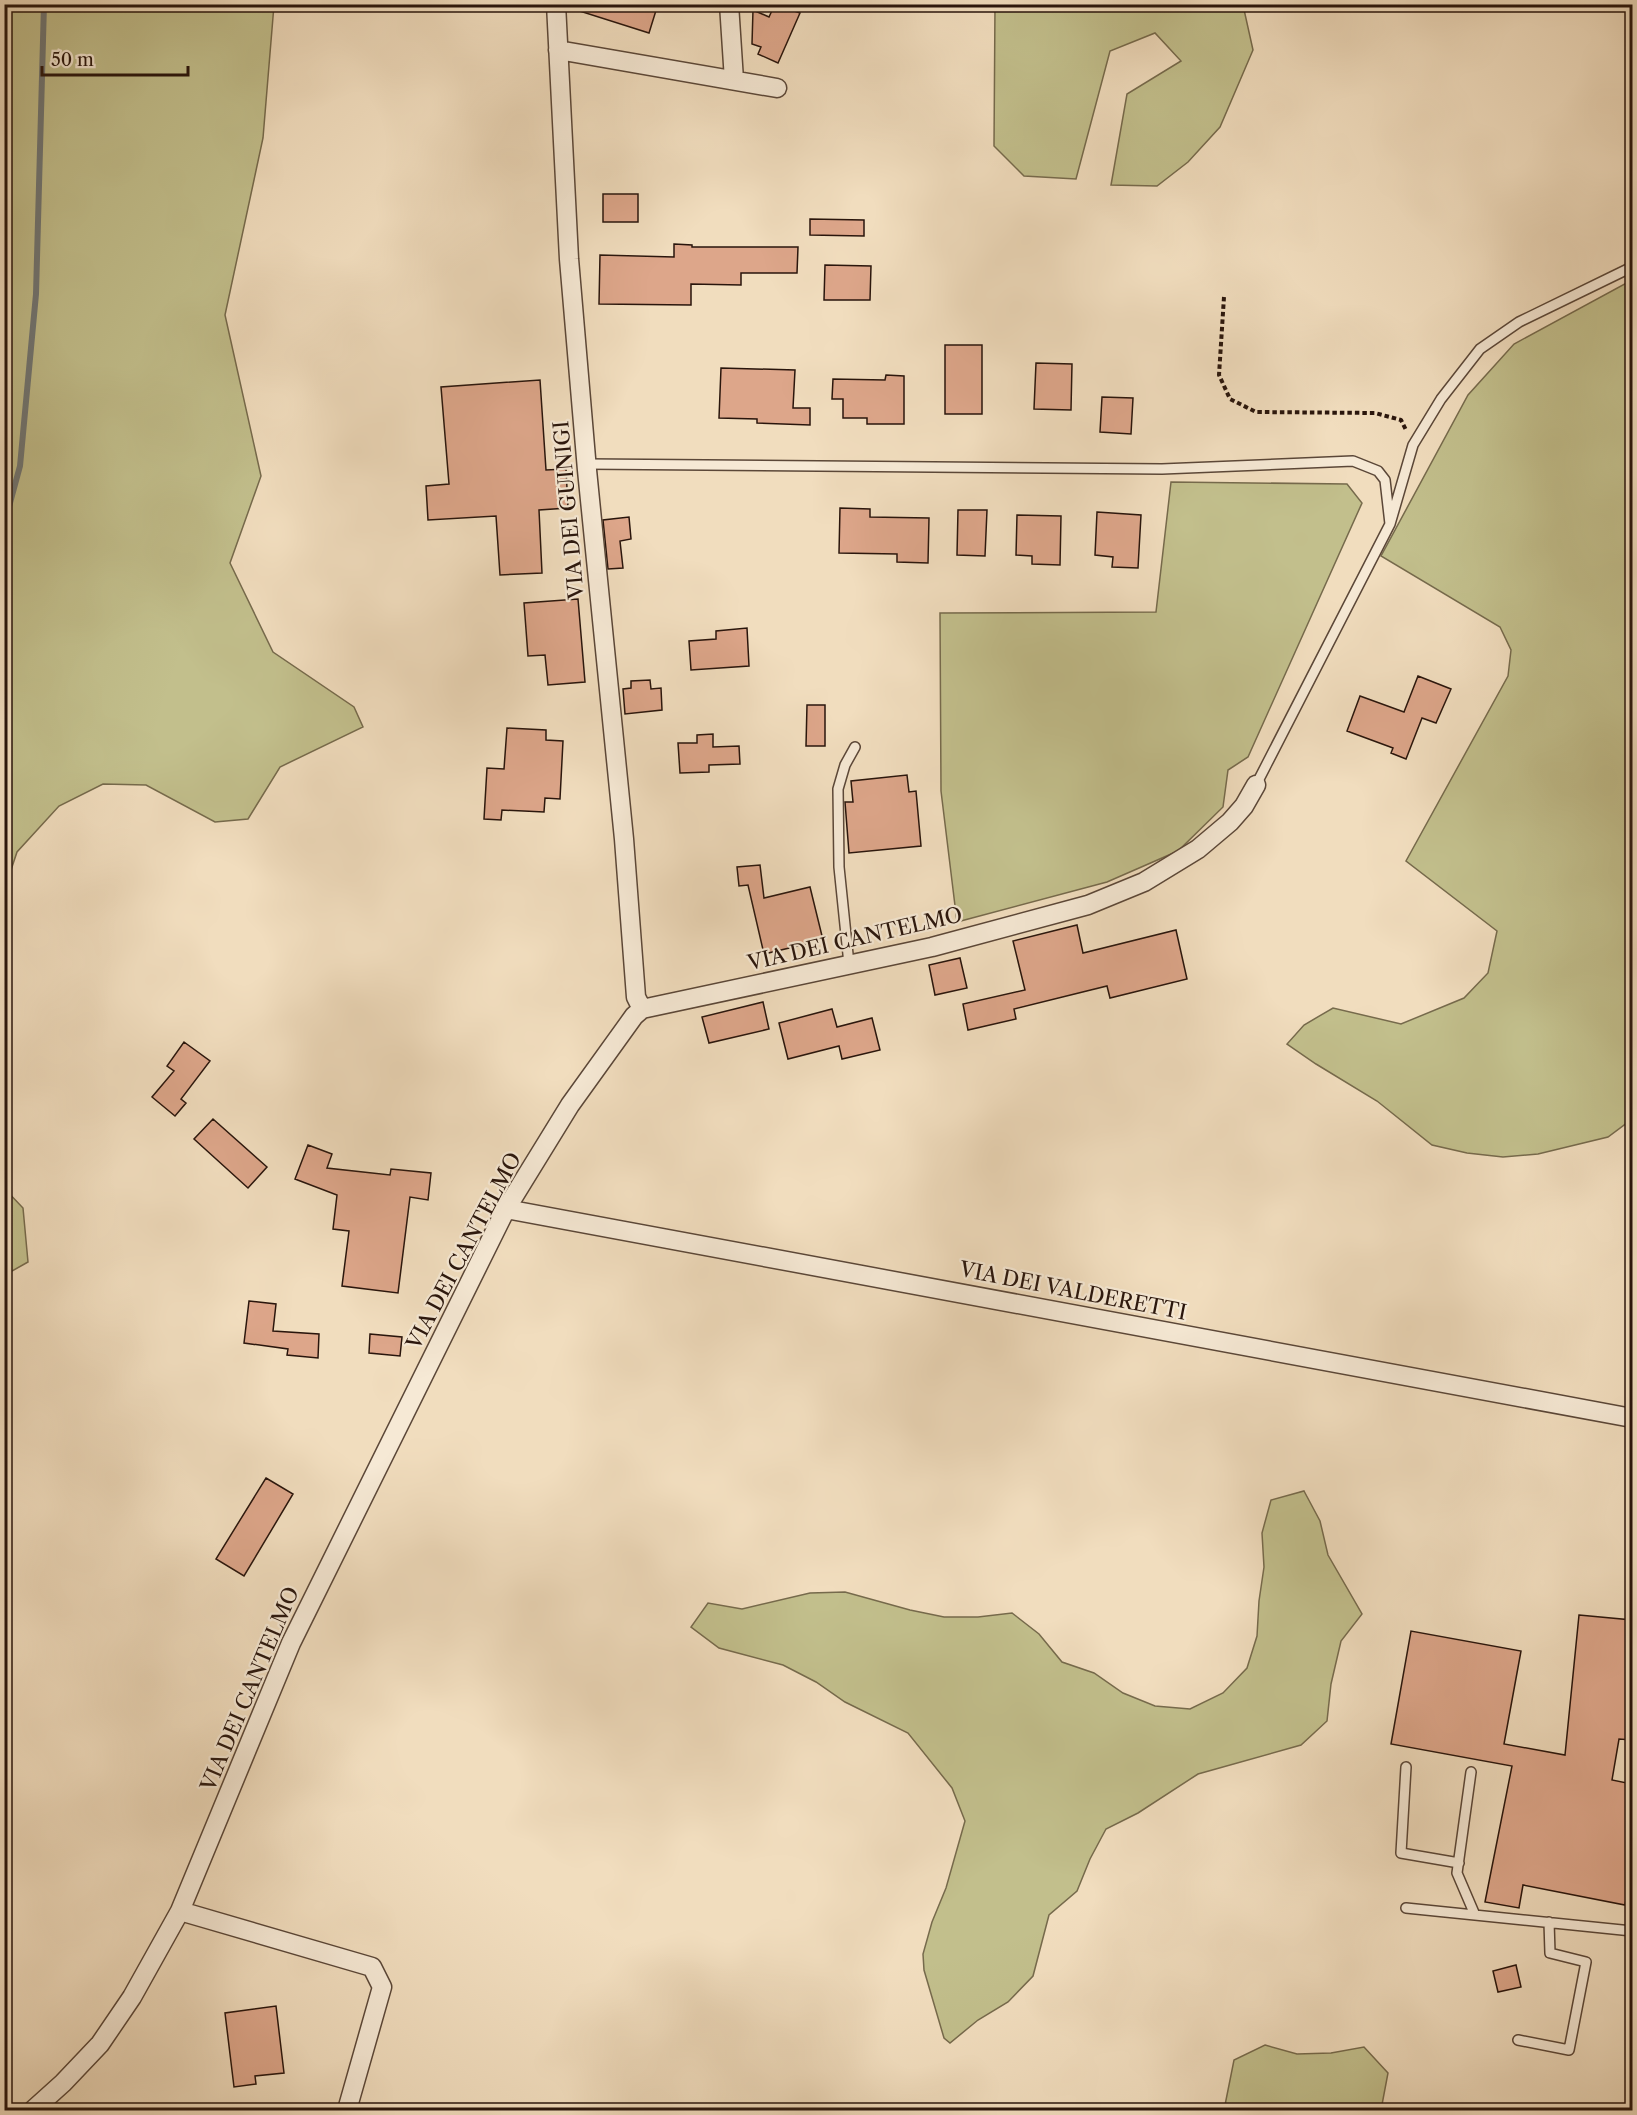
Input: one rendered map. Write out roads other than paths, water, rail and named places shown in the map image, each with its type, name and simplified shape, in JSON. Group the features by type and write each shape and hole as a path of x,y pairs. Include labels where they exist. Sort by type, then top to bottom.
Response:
{"street":[{"name":"VIA DEI GUINIGI","path":"556,4 569,259 624,839 636,997 642,1009"},
{"path":"729,4 734,80"},
{"path":"558,50 777,88"},
{"name":"VIA DEI CANTELMO","path":"33,2110 76,2071 106,2036 132,1997 180,1911 291,1643 506,1209 570,1106 634,1016 642,1009 932,947 1064,913 1119,893 1181,861 1215,836 1244,806 1256,785"},
{"name":"VIA DEI VALDERETTI","path":"506,1209 1632,1419"},
{"path":"180,1911 372,1967 382,1987 347,2110"}],"lane":[{"path":"1256,785 1390,525 1413,445 1441,399 1480,349 1519,322 1632,267"},
{"path":"587,464 1162,469 1353,461 1378,471 1385,480 1390,525"},
{"path":"849,964 839,867 838,789 844,765 855,747"},
{"path":"1406,1767 1401,1853 1459,1863"},
{"path":"1472,1772 1457,1873 1475,1915"},
{"path":"1406,1908 1632,1931"},
{"path":"1518,2040 1569,2050 1586,1962 1550,1953 1549,1922"}],"waterway":[{"path":"4,525 20,466 36,294 44,4"}]}
